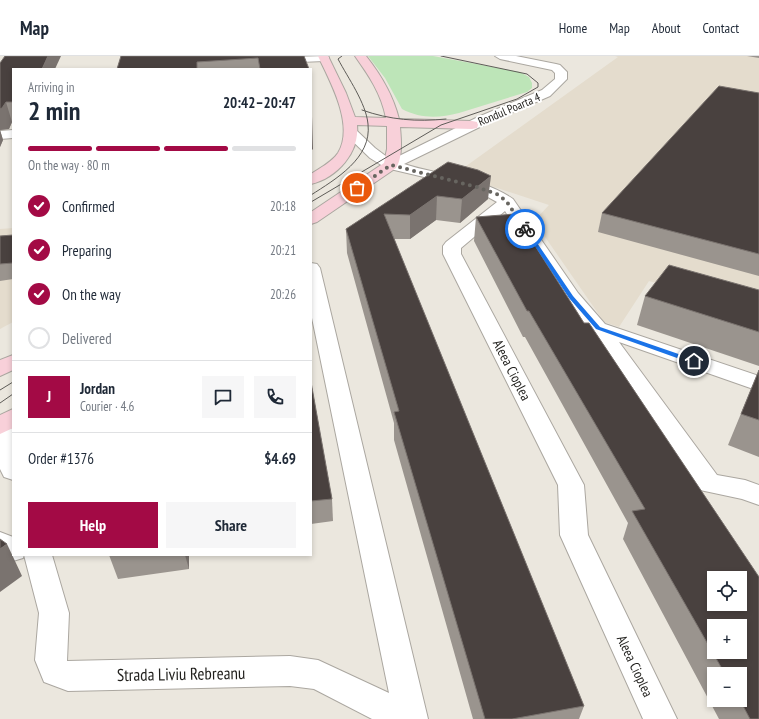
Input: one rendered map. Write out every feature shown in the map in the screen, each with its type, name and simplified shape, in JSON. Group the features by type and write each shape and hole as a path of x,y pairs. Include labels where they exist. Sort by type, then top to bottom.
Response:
{"main road":[{"path":"312,217 391,165 395,135 394,124 388,102 360,56"},
{"path":"312,179 333,166 344,154 349,144 350,127 344,105 326,57"},
{"path":"350,127 394,124 472,125"},
{"path":"0,369 12,362"},
{"path":"0,427 12,418"}],"street":[{"path":"238,56 244,60 251,61 326,57"},
{"name":"Rondul Poarta 4","path":"391,165 472,125 538,98 552,89 561,79 561,72 556,67 500,56"},
{"path":"350,127 370,150 391,165 477,187 499,195 507,202 571,297 598,328 709,483 745,490 759,495"},
{"path":"0,135 12,134"},
{"name":"Aleea Cioplea","path":"507,202 452,246 452,254 571,485 574,535 660,719"},
{"path":"312,273 411,719"},
{"path":"598,328 759,384"},
{"path":"0,427 12,468"},
{"path":"0,543 12,549"},
{"name":"Strada Liviu Rebreanu","path":"34,559 54,613 51,660 55,672 68,676 297,672 318,675 406,719"}],"shaded area":[{"path":"615,56 759,56 759,313 649,281 619,327 604,322 534,221 549,205 455,174 618,57"},
{"path":"12,228 12,323 0,329 0,229"}],"green space":[{"path":"368,56 433,56 520,72 529,77 532,83 532,88 527,92 459,113 437,117 416,115 402,109 385,78"}],"building":[{"path":"5,56 48,56 42,68 12,68 12,102 6,102 0,109 0,63"},
{"path":"121,56 304,56 309,68 260,68 258,58 197,62 197,68 117,68"},
{"path":"719,86 759,93 759,254 602,213"},
{"path":"448,162 478,170 491,176 462,199 437,196 410,215 384,214 584,706 512,719 485,719 394,412 399,411 346,229"},
{"path":"515,214 584,323 589,323 759,577 759,719 750,719 744,707 747,707 747,667 721,667 716,659 747,659 747,619 707,619 707,642 632,511 645,509 529,311 527,311 476,217"},
{"path":"12,235 12,263 0,264 0,236"},
{"path":"669,265 759,290 759,332 645,296"},
{"path":"759,370 759,420 741,414"},
{"path":"312,388 332,499 312,501"},
{"path":"0,539 7,544 0,549"}],"tram line":[{"path":"342,56 338,59 365,111"},
{"path":"312,201 441,125 517,99 538,87 538,83 527,74 441,56"},
{"path":"312,194 341,174 358,157 368,136 368,124 365,111"},
{"path":"365,111 393,118 425,120 446,119"},
{"path":"0,390 12,383"},
{"path":"0,403 12,395"}],"way so far":[{"path":"357,188 391,165 477,187 499,195 507,202 525,229"}],"route":[{"path":"525,229 545,261 571,297 598,328 694,361"}]}
